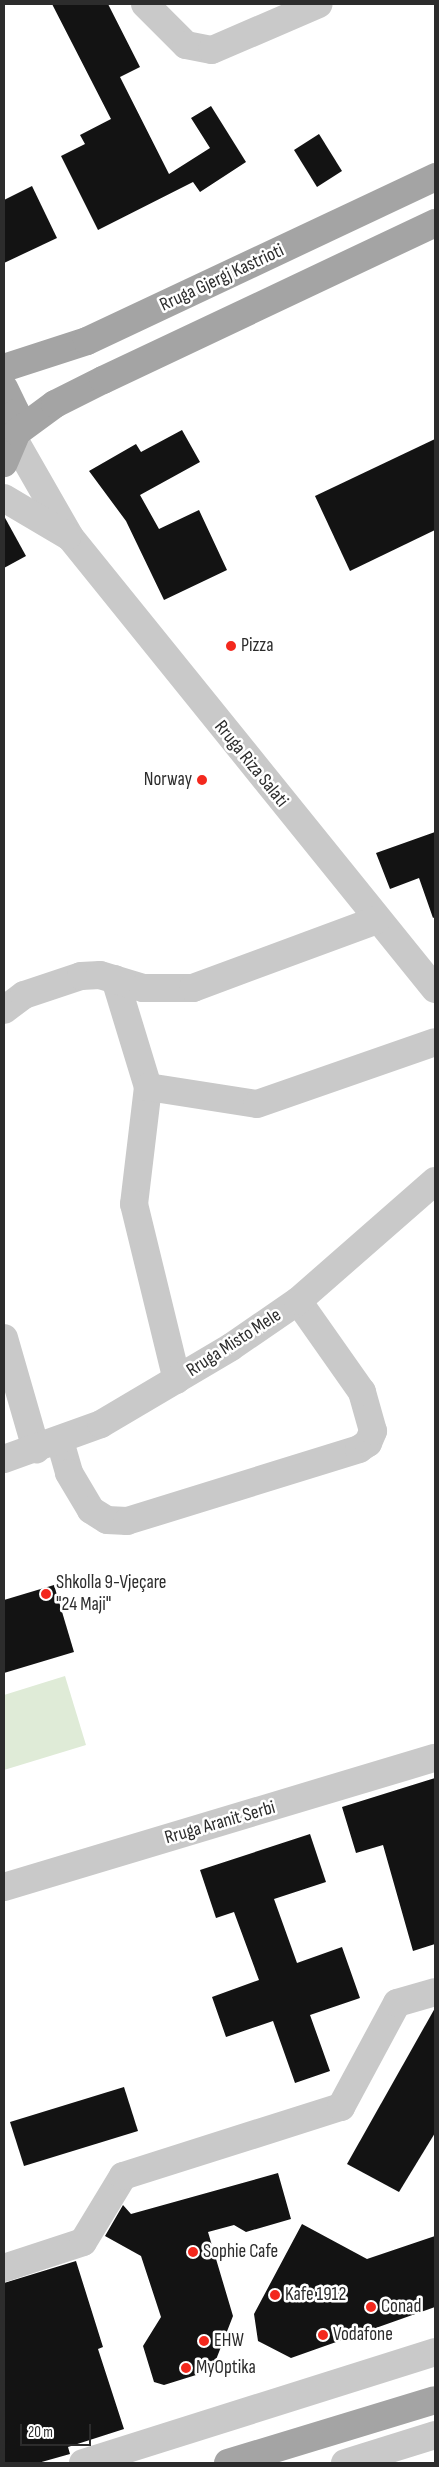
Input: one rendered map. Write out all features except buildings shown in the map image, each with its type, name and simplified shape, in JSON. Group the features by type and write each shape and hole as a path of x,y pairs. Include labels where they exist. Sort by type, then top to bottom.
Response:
{"main road":[{"name":"Rruga Gjergj Kastrioti","path":"4,368 87,341 435,177"},
{"path":"12,445 55,404 435,223"},
{"path":"4,388 16,413 12,445"},
{"path":"228,2463 435,2400"}],"street":[{"path":"145,4 186,44 212,50 319,4"},
{"path":"12,445 70,537"},
{"path":"4,498 70,537"},
{"name":"Rruga Riza Salati","path":"70,537 377,920 435,989"},
{"path":"4,1010 24,995 80,976 115,979 143,988 193,988 377,920"},
{"path":"115,979 148,1087 134,1204 177,1380"},
{"path":"148,1087 258,1104 435,1042"},
{"name":"Rruga Misto Mele","path":"4,1459 48,1445 101,1424 177,1380 298,1301 435,1181"},
{"path":"4,1338 48,1445 72,1479 90,1510 107,1520 127,1521 359,1449 368,1443 373,1431 362,1392 298,1301"},
{"name":"Rruga Aranit Serbi","path":"4,1887 435,1758"},
{"path":"4,2268 83,2242 123,2176 341,2107 398,2003 435,1992"},
{"path":"83,2463 435,2352"},
{"path":"345,2463 435,2435"}],"green space":[{"path":"65,1676 86,1745 4,1770 4,1695"}],"place":[{"name":"Pizza","path":"231,646"},
{"name":"Norway","path":"202,780"},
{"name":"Shkolla 9-Vjeçare \"24 Maji\"","path":"46,1594"},
{"name":"Sophie Cafe","path":"193,2252"},
{"name":"Kafe 1912","path":"275,2295"},
{"name":"Conad","path":"371,2307"},
{"name":"Vodafone","path":"323,2335"},
{"name":"EHW","path":"204,2341"},
{"name":"MyOptika","path":"186,2368"}]}
